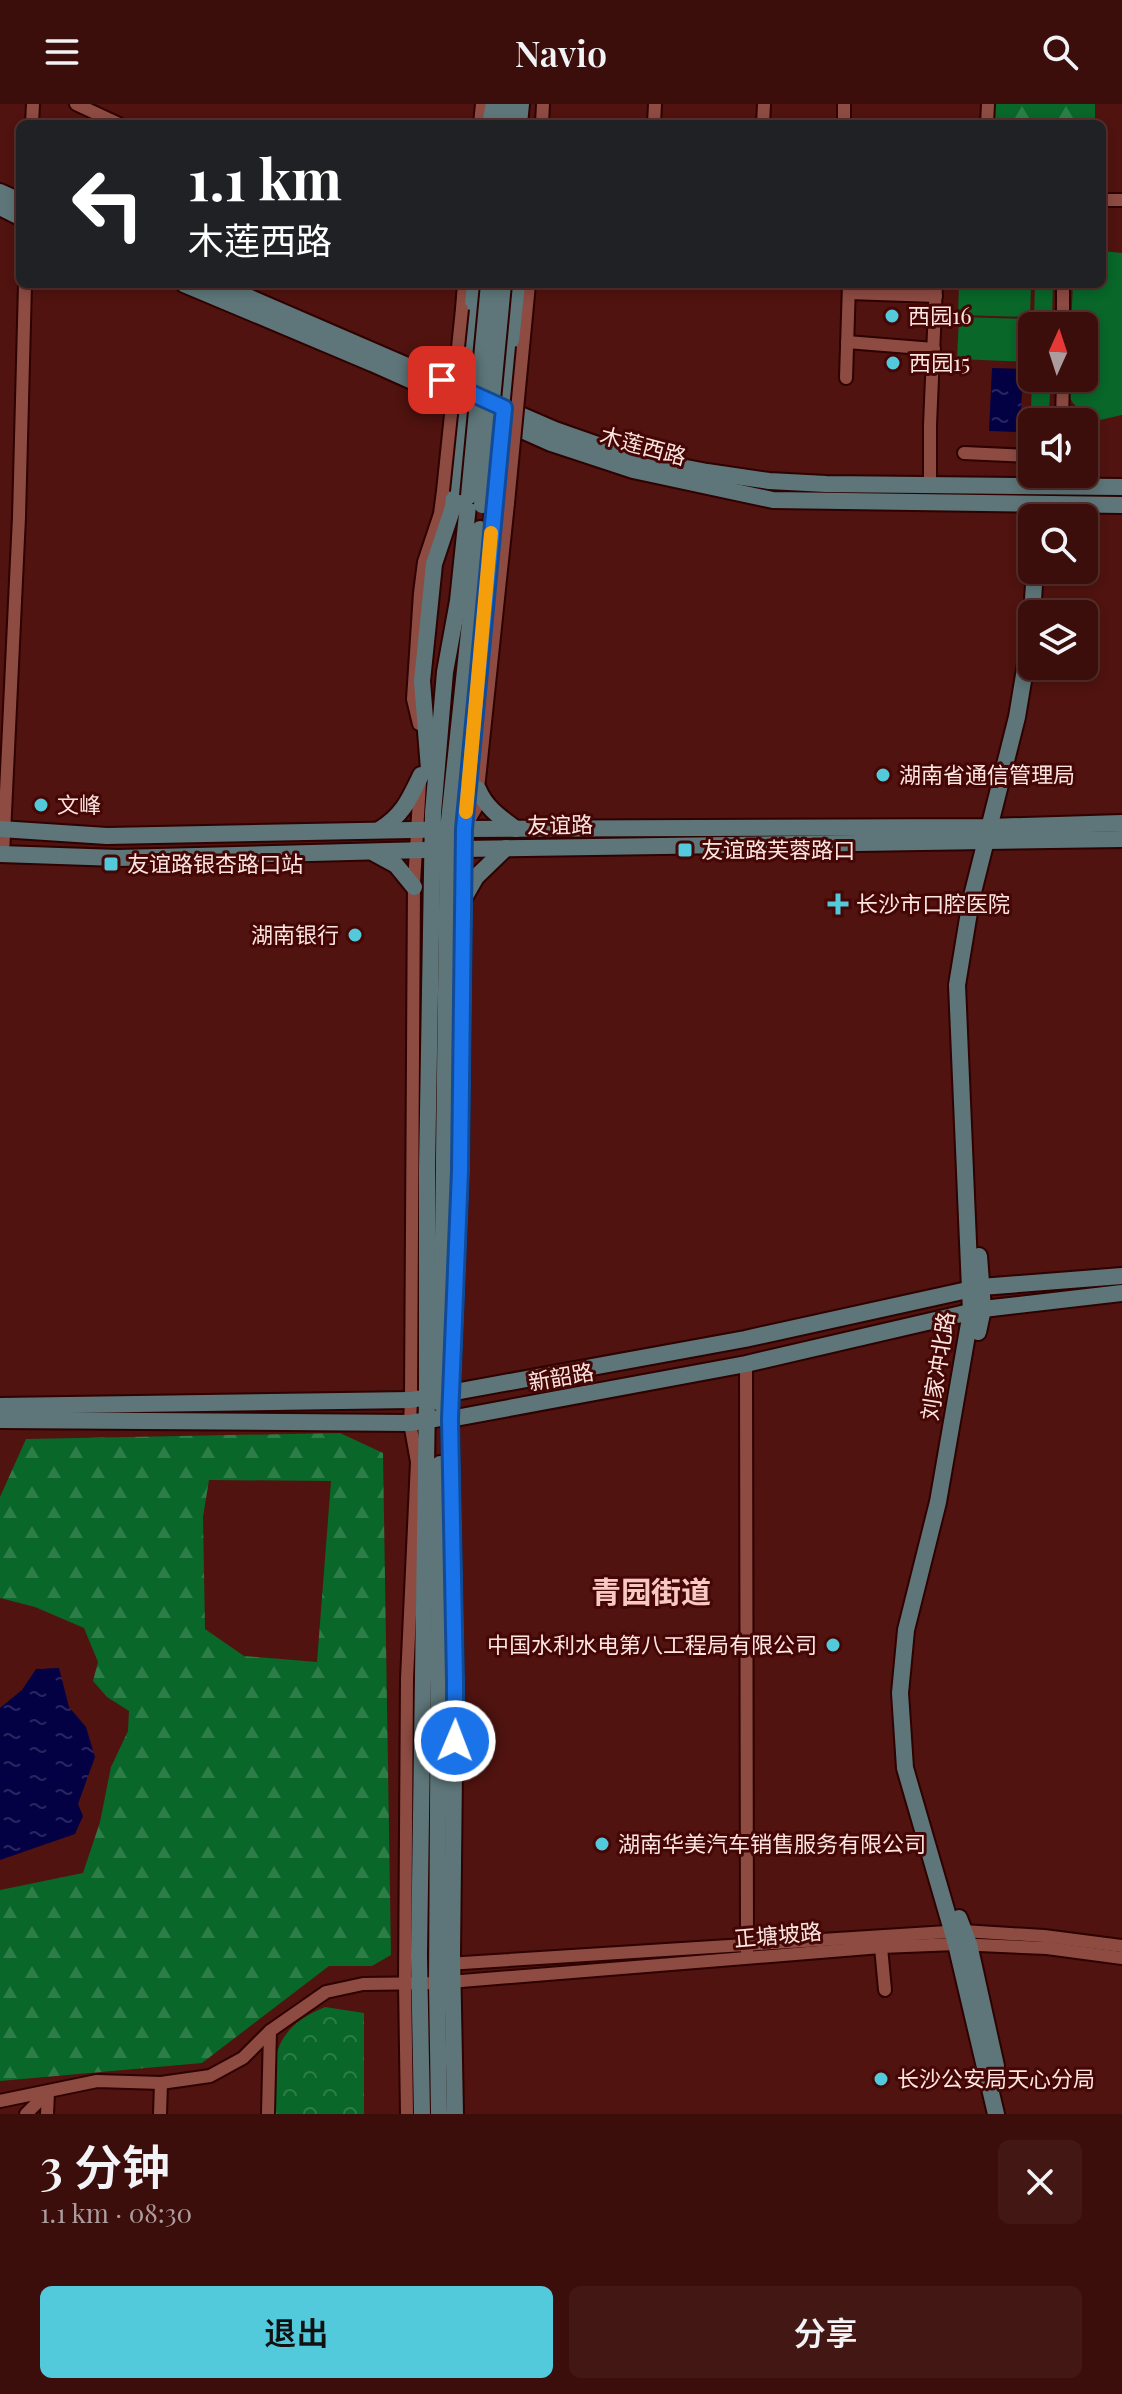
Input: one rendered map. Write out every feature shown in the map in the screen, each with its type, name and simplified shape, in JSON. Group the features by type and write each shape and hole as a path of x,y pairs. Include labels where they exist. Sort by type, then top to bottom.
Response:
{"main road":[{"path":"494,104 505,119 521,104"},
{"name":"木莲西路","path":"194,288 464,397"},
{"name":"木莲西路","path":"227,288 503,414 635,458 769,481 1122,487"},
{"path":"440,830 433,813 422,681 434,564 453,507 475,288"},
{"path":"433,1396 440,830 459,730 489,288"},
{"path":"433,813 445,672 476,501 503,288"},
{"path":"440,830 471,752 517,288"},
{"name":"木莲西路","path":"503,414 551,443 633,470 773,500 1018,510"},
{"name":"木莲西路","path":"1098,507 1122,505"},
{"name":"刘家冲北路","path":"1007,2114 960,1938 905,1768 900,1693 906,1630 938,1502 977,1310 966,985 991,833 1023,680"},
{"name":"刘家冲北路","path":"991,833 1024,716 1029,680"},
{"path":"423,700 423,741"},
{"path":"459,730 480,769"},
{"path":"377,831 396,819 409,801 421,775"},
{"path":"478,789 492,811 516,829"},
{"name":"友谊路","path":"2,855 118,858 372,852 991,833 1122,823"},
{"name":"友谊路","path":"2,829 107,836 516,829 991,833 1122,839"},
{"path":"463,899 476,877 506,848"},
{"path":"440,850 463,899 460,1155 431,1420 419,1925 455,2114"},
{"path":"372,852 396,865 414,887"},
{"name":"新韶路","path":"0,1406 433,1396 730,1342 976,1289 1122,1276"},
{"name":"新韶路","path":"0,1420 431,1420 746,1364 977,1310 1122,1293"},
{"path":"422,2114 429,1983 445,1964 431,1420"},
{"name":"刘家冲北路","path":"960,1938 996,2114"},
{"path":"429,1983 439,2114"}],"street":[{"path":"76,104 110,120"},
{"path":"2,855 19,517 25,288"},
{"path":"431,1420 433,1396 414,887 440,850 440,830 421,775 423,741 413,699 420,593 424,562 440,514 464,288"},
{"path":"440,830 476,808 529,288"},
{"path":"846,378 849,288 936,290 930,485"},
{"path":"1063,288 1063,312"},
{"path":"847,342 934,349"},
{"path":"964,453 1018,455"},
{"path":"746,1364 747,1951"},
{"name":"正塘坡路","path":"0,2101 97,2081 161,2083 210,2076 243,2058 270,2031 326,1992 363,1984 429,1983 747,1951 960,1938 1044,1936 1122,1946"},
{"name":"正塘坡路","path":"445,1964 881,1947 960,1938 1122,1958"},
{"path":"881,1947 885,1990"},
{"path":"407,2114 429,1983"},
{"path":"268,2114 270,2031"},
{"path":"160,2114 161,2083"},
{"path":"26,2114 48,2093"},
{"path":"47,2114 48,2093"}],"green space":[{"path":"994,104 1095,104 1095,120 993,120"},
{"path":"1106,251 1122,253 1122,415 1100,420 1098,408 1079,408 1069,392 1098,392 1098,312 1072,312 1073,288 1106,288"},
{"path":"959,288 1031,288 1030,312 1018,312 1018,317 958,315"},
{"path":"1035,288 1053,288 1052,312 1034,312"},
{"path":"959,317 1018,319 1018,362 957,359"},
{"path":"1032,392 1050,392 1049,408 1031,408"},
{"path":"340,1433 383,1453 391,1955 372,1966 329,1966 202,2063 0,2081 0,1890 83,1873 100,1822 111,1767 128,1731 129,1711 107,1697 93,1681 98,1662 84,1628 35,1607 0,1598 0,1497 26,1439","holes":["209,1480 331,1481 317,1662 244,1656 205,1629 203,1517"]},
{"path":"325,2007 364,2013 364,2114 272,2114 274,2063 284,2037 293,2026"}],"water":[{"path":"992,368 1018,369 1018,392 1022,392 1018,432 989,431"},
{"path":"59,1668 69,1707 86,1727 95,1757 78,1804 83,1816 75,1834 0,1860 0,1708 22,1690 36,1669"}],"slow traffic":[{"path":"466,812 491,533"}],"place":[{"name":"西园16","path":"892,316"},
{"name":"西园15","path":"893,363"},
{"name":"湖南省通信管理局","path":"883,775"},
{"name":"文峰","path":"41,805"},
{"name":"友谊路芙蓉路口","path":"685,850"},
{"name":"友谊路银杏路口站","path":"111,864"},
{"name":"长沙市口腔医院","path":"838,904"},
{"name":"湖南银行","path":"355,935"},
{"name":"中国水利水电第八工程局有限公司","path":"833,1645"},
{"name":"湖南华美汽车销售服务有限公司","path":"602,1844"},
{"name":"长沙公安局天心分局","path":"881,2079"}],"district":[{"name":"青园街道","path":"651,1593"}],"route":[{"path":"442,380 504,408 464,829 460,1171 450,1419 455,1741"}]}
